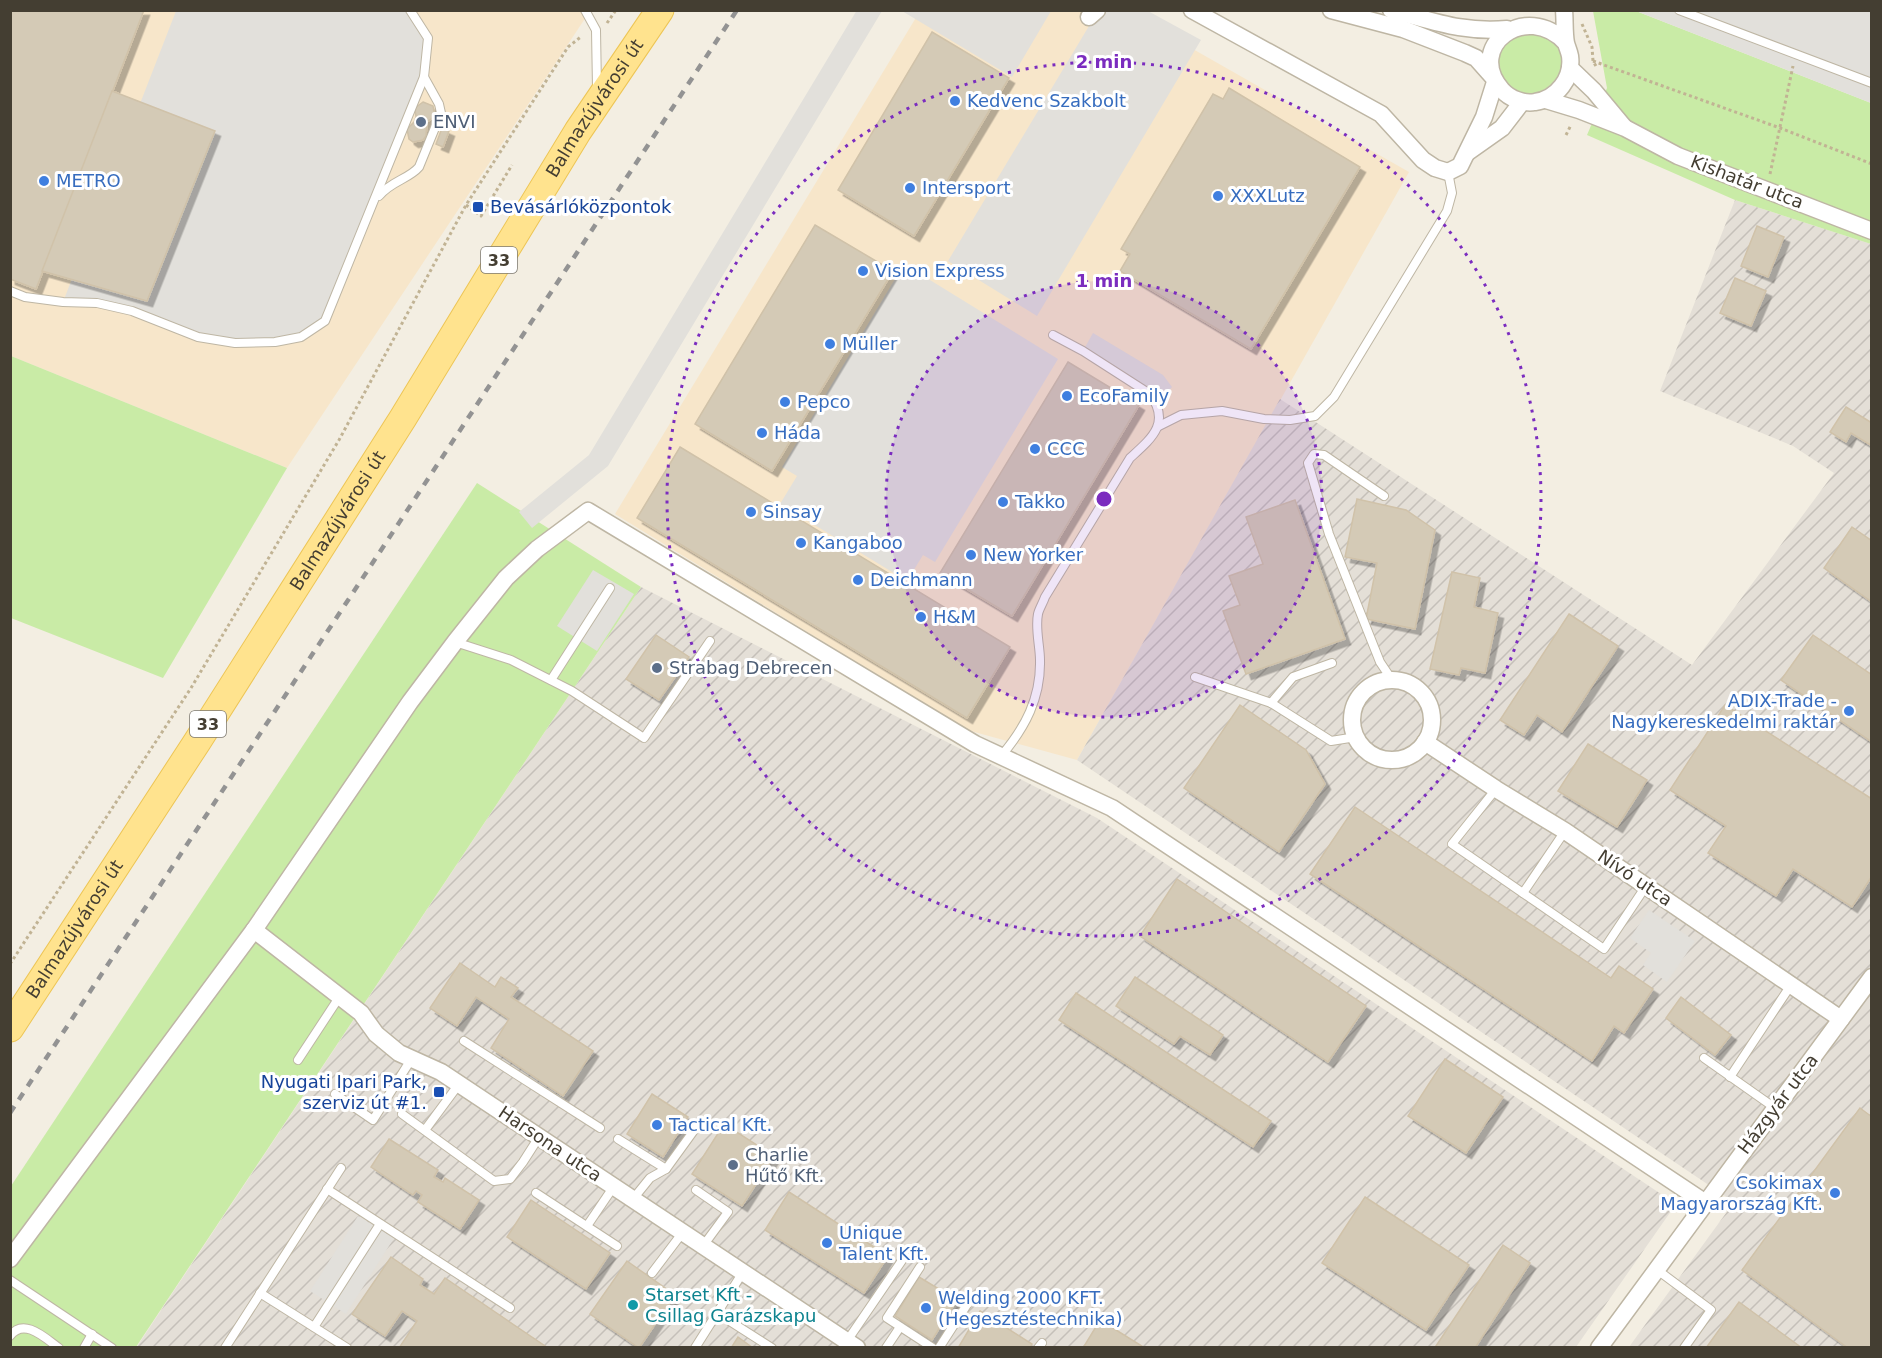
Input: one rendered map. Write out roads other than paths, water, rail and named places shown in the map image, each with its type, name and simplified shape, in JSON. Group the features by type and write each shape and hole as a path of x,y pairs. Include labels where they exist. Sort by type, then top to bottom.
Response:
{"main road":[{"name":"Balmazújvárosi út","path":"10,1028 197,742 403,418 597,102 660,10"}],"street":[{"path":"1092,10 1089,16 1097,10"},
{"path":"1192,10 1381,114 1423,160 1435,168 1448,172 1460,166 1484,117 1494,79 1490,64 1491,50 1498,38 1518,21"},
{"path":"1331,10 1403,29 1465,52 1476,58 1506,95 1522,102 1534,103 1546,100 1562,87 1568,78 1570,55 1566,43 1564,10"},
{"path":"1391,10 1447,26 1483,31 1518,21 1533,22 1546,25 1557,32 1566,43"},
{"path":"1570,68 1594,91 1625,128"},
{"name":"Kishatár utca","path":"1546,100 1625,128 1678,156 1872,231"},
{"path":"1465,154 1502,128 1522,102"},
{"path":"10,1259 254,930 410,702 455,642 506,578 537,549 588,511 975,744 1112,808 1704,1202"},
{"path":"1392,680 1404,682 1424,696 1432,719 1425,742 1417,751 1395,760 1372,755 1362,747 1352,724 1353,711 1358,699 1373,686 1392,680"},
{"name":"Nívó utca","path":"1425,742 1565,831 1841,1018"},
{"name":"Harsona utca","path":"254,930 361,1013 376,1034 399,1053 441,1072 852,1344"},
{"name":"Házgyár utca","path":"1599,1347 1872,977"}],"lane":[{"path":"10,291 26,297 63,302 97,303 132,311 198,337 235,343 275,342 301,337 325,321 424,77 428,38 410,10"},
{"path":"585,10 596,30 597,102"},
{"path":"1679,10 1872,83"},
{"path":"373,203 384,189 415,172 419,167 441,113 440,104 424,77"},
{"path":"1001,757 1018,736 1032,710 1038,687 1040,661 1038,615 1045,597 1130,458 1159,426 1180,415 1222,411 1264,419 1290,420 1315,416 1334,397 1447,211 1452,194 1448,172"},
{"path":"1053,335 1083,351 1150,394 1161,414 1159,426"},
{"path":"1384,496 1324,455 1314,454 1308,463 1329,534 1380,662 1392,680"},
{"path":"550,680 610,588"},
{"path":"455,642 511,660 572,691 644,738 710,641"},
{"path":"1271,703 1293,678 1332,663"},
{"path":"1195,677 1271,703 1331,741 1356,737"},
{"path":"1496,789 1452,844 1604,949 1646,886"},
{"path":"1523,893 1565,831"},
{"path":"1730,1077 1791,985"},
{"path":"298,1060 340,996"},
{"path":"464,1041 600,1128"},
{"path":"335,1094 373,1120 412,1058"},
{"path":"1704,1058 1775,1108"},
{"path":"425,1130 459,1084"},
{"path":"402,1113 494,1181 510,1179 524,1162 539,1137"},
{"path":"633,1199 650,1178 666,1169 695,1128"},
{"path":"618,1139 666,1169"},
{"path":"225,1347 341,1168"},
{"path":"587,1226 614,1186"},
{"path":"327,1190 510,1308"},
{"path":"696,1190 728,1212 703,1246"},
{"path":"536,1193 617,1245"},
{"path":"314,1327 380,1224"},
{"path":"652,1273 683,1232"},
{"path":"852,1344 905,1256"},
{"path":"920,1267 887,1318 933,1347"},
{"path":"1656,1269 1711,1310 1684,1347"},
{"path":"695,1347 743,1272"},
{"path":"10,1280 112,1347"},
{"path":"260,1293 346,1347"},
{"path":"939,1347 968,1303"},
{"path":"717,1312 772,1347"},
{"path":"10,1336 21,1327 28,1328 59,1347"},
{"path":"886,1347 900,1327"},
{"path":"84,1347 92,1335"}],"railway":[{"path":"10,1113 737,10"}],"place":[{"name":"Kedvenc Szakbolt","path":"955,101"},
{"name":"ENVI","path":"421,122"},
{"name":"METRO","path":"44,181"},
{"name":"Intersport","path":"910,188"},
{"name":"XXXLutz","path":"1218,196"},
{"name":"Bevásárlóközpontok","path":"478,207"},
{"name":"Vision Express","path":"863,271"},
{"name":"Müller","path":"830,344"},
{"name":"EcoFamily","path":"1067,396"},
{"name":"Pepco","path":"785,402"},
{"name":"Háda","path":"762,433"},
{"name":"CCC","path":"1035,449"},
{"name":"Takko","path":"1003,502"},
{"name":"Sinsay","path":"751,512"},
{"name":"Kangaboo","path":"801,543"},
{"name":"New Yorker","path":"971,555"},
{"name":"Deichmann","path":"858,580"},
{"name":"H&M","path":"921,617"},
{"name":"Strabag Debrecen","path":"657,668"},
{"name":"ADIX-Trade - Nagykereskedelmi raktár","path":"1849,711"},
{"name":"Nyugati Ipari Park, szerviz út #1.","path":"439,1092"},
{"name":"Tactical Kft.","path":"657,1125"},
{"name":"Charlie Hűtő Kft.","path":"733,1165"},
{"name":"Csokimax Magyarország Kft.","path":"1835,1193"},
{"name":"Unique Talent Kft.","path":"827,1243"},
{"name":"Starset Kft - Csillag Garázskapu","path":"633,1305"},
{"name":"Welding 2000 KFT. (Hegesztéstechnika)","path":"926,1308"}]}
